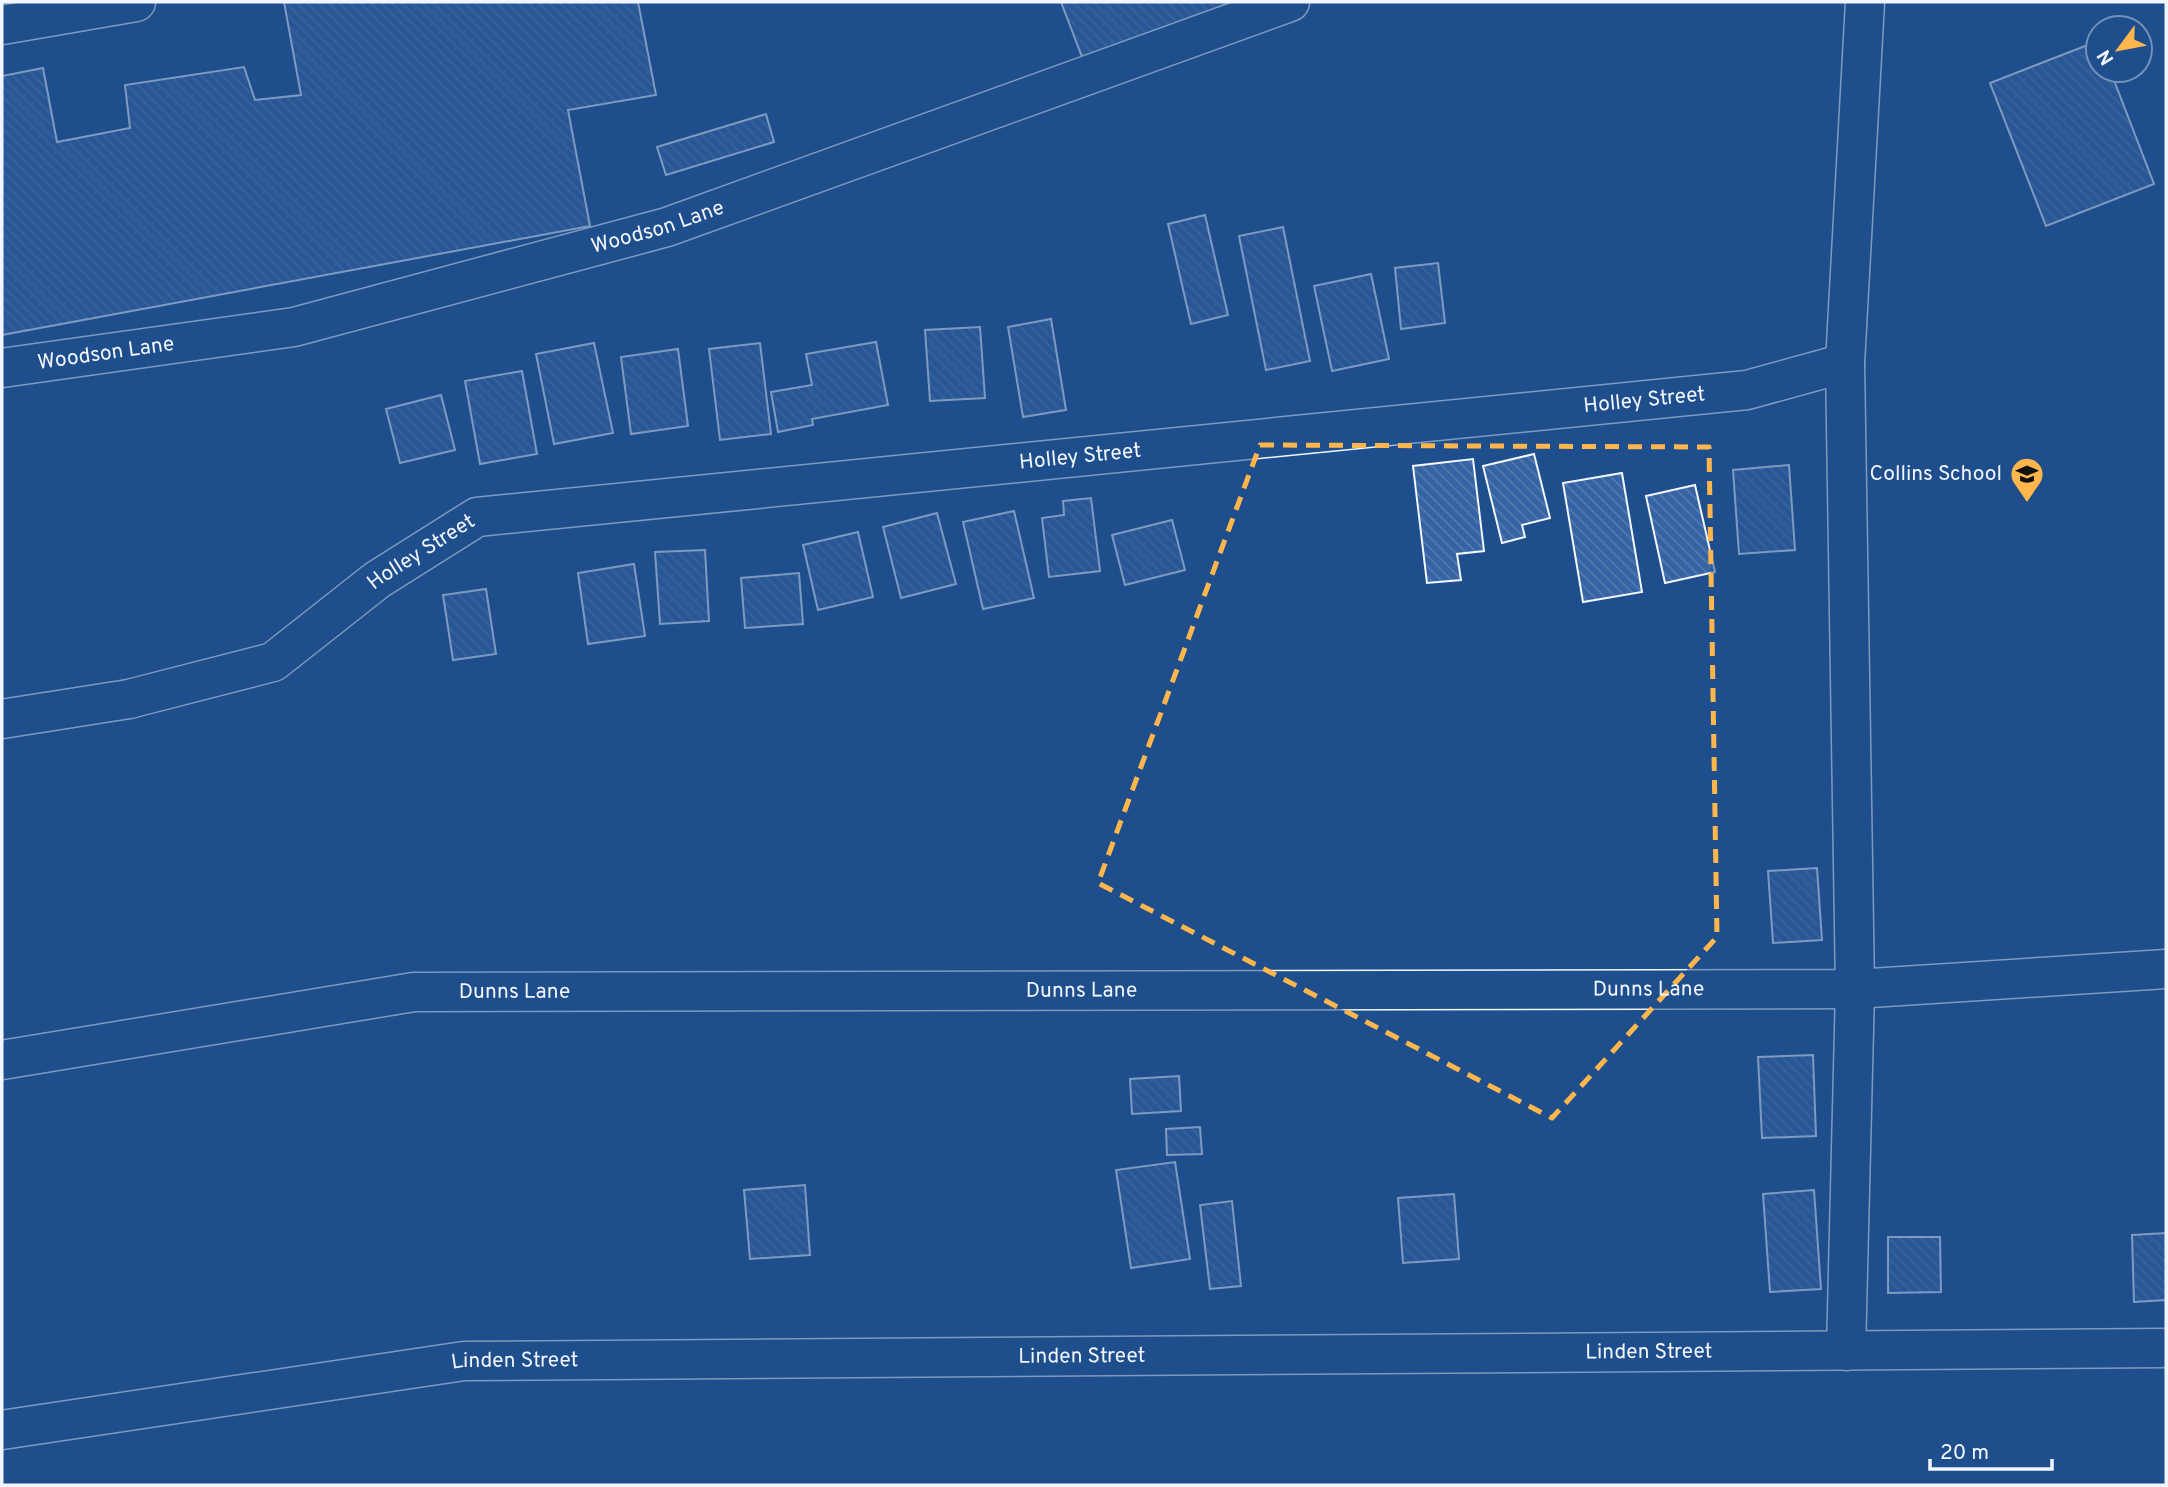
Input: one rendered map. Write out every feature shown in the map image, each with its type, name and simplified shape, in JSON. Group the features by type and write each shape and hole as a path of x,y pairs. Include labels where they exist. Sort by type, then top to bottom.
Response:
{"street":[{"path":"2,25 135,2"},
{"name":"Woodson Lane","path":"2,368 294,327 667,227 1290,2"},
{"path":"1846,1351 1855,989 1845,363 1865,2"},
{"name":"Holley Street","path":"2,719 129,699 273,662 377,580 477,517 1747,390 1845,363"},
{"name":"Dunns Lane","path":"2,1060 414,992 1855,989 2166,969"},
{"name":"Linden Street","path":"2,1430 464,1361 2166,1348"}],"highlighted area":[{"path":"1260,445 1709,447 1717,937 1552,1118 1098,883"}],"building":[{"path":"284,2 638,2 656,95 568,110 590,226 2,335 2,76 43,68 57,142 130,128 125,85 244,67 255,100 301,95"},
{"path":"1061,2 1244,2 1084,62"},
{"path":"2084,46 2084,84 2115,84 2154,184 2046,226 1990,83"},
{"path":"766,114 774,142 666,175 657,147"},
{"path":"1205,215 1228,315 1191,324 1168,224"},
{"path":"1283,227 1310,361 1266,370 1239,236"},
{"path":"1438,263 1445,323 1401,329 1395,268"},
{"path":"1371,274 1389,359 1332,371 1314,286"},
{"path":"1051,319 1066,410 1023,417 1008,327"},
{"path":"980,327 985,398 930,401 925,330"},
{"path":"876,342 888,405 812,419 813,425 778,432 771,392 812,385 806,354"},
{"path":"594,343 613,433 554,444 536,354"},
{"path":"760,343 771,434 720,440 709,349"},
{"path":"678,349 688,426 631,434 621,357"},
{"path":"522,371 537,454 480,464 465,381"},
{"path":"441,395 455,450 400,463 386,409"},
{"path":"1534,454 1550,518 1522,525 1525,537 1502,543 1483,466"},
{"path":"1473,459 1484,551 1457,554 1461,580 1427,583 1413,466"},
{"path":"1789,465 1795,550 1739,554 1733,470"},
{"path":"1622,473 1642,592 1583,602 1563,483"},
{"path":"1695,485 1715,572 1665,583 1646,496"},
{"path":"1091,498 1100,571 1049,577 1042,518 1064,515 1063,501"},
{"path":"1014,511 1034,598 983,609 963,522"},
{"path":"937,513 956,584 901,598 883,527"},
{"path":"1172,520 1185,570 1125,585 1112,535"},
{"path":"858,532 873,597 818,610 803,545"},
{"path":"705,550 709,621 660,624 655,552"},
{"path":"634,564 645,636 588,644 578,573"},
{"path":"799,573 803,624 745,628 741,578"},
{"path":"486,589 496,654 453,660 443,595"},
{"path":"1817,868 1822,940 1773,943 1768,871"},
{"path":"1813,1055 1816,1136 1762,1138 1758,1057"},
{"path":"1179,1076 1181,1111 1132,1114 1130,1079"},
{"path":"1200,1127 1202,1154 1167,1155 1166,1129"},
{"path":"1175,1162 1190,1259 1131,1268 1116,1170"},
{"path":"805,1185 810,1255 750,1259 744,1190"},
{"path":"1814,1190 1821,1289 1770,1292 1763,1194"},
{"path":"1454,1194 1459,1259 1403,1263 1398,1198"},
{"path":"1232,1201 1241,1286 1210,1289 1200,1205"},
{"path":"2166,1233 2166,1300 2134,1302 2132,1235"},
{"path":"1888,1237 1940,1237 1941,1292 1888,1293"}],"place":[{"name":"Collins School","path":"2027,504"}]}
